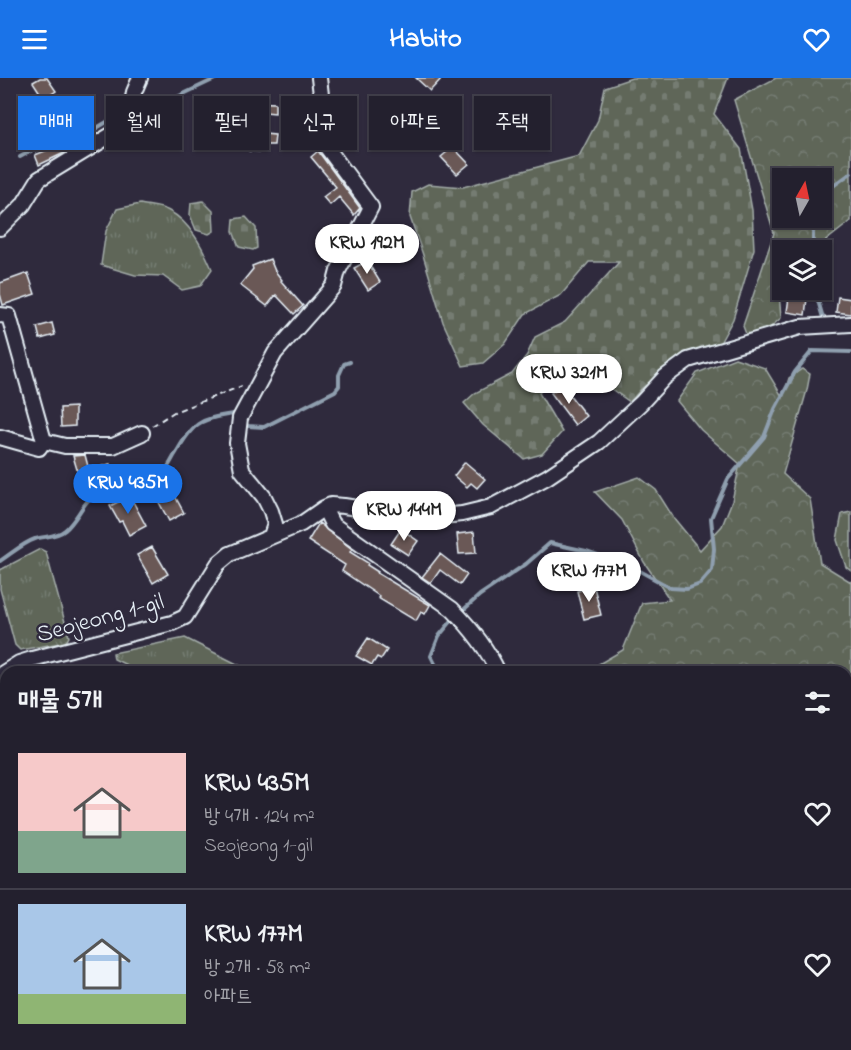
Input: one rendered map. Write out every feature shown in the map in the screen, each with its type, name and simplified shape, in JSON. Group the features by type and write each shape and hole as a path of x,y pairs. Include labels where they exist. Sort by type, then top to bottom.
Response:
{"street":[{"path":"0,228 23,205 39,178 129,124 134,92 140,78"},
{"path":"271,536 275,524 271,511 264,497 242,470 237,443 240,418 275,353 334,286 338,271 371,207 322,141 324,120 319,78"},
{"path":"0,315 9,316 44,441"},
{"path":"495,666 468,626 452,609 332,524 324,507 338,506 422,518 462,514 490,507 547,477 599,442 622,422 665,377 688,360 800,327 851,324"},
{"path":"44,441 65,446 113,446 142,432"},
{"path":"0,437 39,448 44,441"},
{"name":"Seojeong 1-gil","path":"14,666 32,659 172,623 185,617 218,564 230,554 301,524 324,507"}],"path":[{"path":"142,432 174,412 234,388 257,385"}],"green space":[{"path":"632,78 728,78 714,114 741,149 752,210 754,249 733,319 720,343 684,355 641,389 630,402 597,379 580,371 556,373 539,393 562,432 542,454 524,459 483,425 464,403 475,393 512,374 527,355 535,337 565,322 619,262 589,262 561,295 525,314 505,344 483,363 463,366 443,322 410,217 412,192 428,184 463,187 579,156 598,120 605,87"},
{"path":"776,78 851,78 851,221 827,240 772,240 772,300 780,300 781,318 767,330 746,334 743,326 774,233 772,228 832,228 832,168 772,168 772,226 734,100"},
{"path":"203,201 213,211 214,231 209,234 196,230 190,215 191,203"},
{"path":"140,204 166,209 177,216 200,244 212,269 200,286 182,290 163,276 135,275 101,265 106,231 117,209"},
{"path":"246,217 256,228 257,248 253,250 239,247 233,231 234,219"},
{"path":"735,358 765,368 783,398 789,378 802,369 810,374 783,474 810,499 820,563 851,582 851,666 595,666 623,650 642,603 670,600 644,562 622,520 595,492 639,477 656,490 673,517 700,550 722,526 732,501 740,464 701,430 677,401 697,373"},
{"path":"851,512 851,571 846,567 837,540 842,514"},
{"path":"40,549 46,552 69,637 66,642 20,650 15,645 0,589 0,570"},
{"path":"185,638 241,666 129,666 114,659 113,653"}],"building":[{"path":"40,78 47,78 56,91 48,96 42,96 33,82"},
{"path":"416,78 442,78 430,91"},
{"path":"269,103 275,103 275,113 269,112"},
{"path":"269,134 275,135 274,145 269,145"},
{"path":"48,150 65,150 66,152 39,165 35,155"},
{"path":"449,150 456,150 469,164 457,174 441,157"},
{"path":"318,151 360,208 354,215 339,197 330,205 323,197 336,187 311,157"},
{"path":"270,259 281,281 303,306 294,314 276,295 267,306 240,285 253,269 252,266"},
{"path":"367,261 380,282 368,290 354,268"},
{"path":"28,273 35,294 3,305 0,283"},
{"path":"838,297 851,299 851,314 836,312"},
{"path":"789,300 807,300 805,315 787,312"},
{"path":"52,323 55,335 40,339 37,327"},
{"path":"562,385 586,416 575,425 551,393"},
{"path":"75,407 75,426 61,427 60,408"},
{"path":"85,455 89,470 78,473 73,456"},
{"path":"465,462 485,479 477,488 471,483 467,487 454,476"},
{"path":"110,464 115,482 101,486 95,468"},
{"path":"169,485 184,513 169,521 154,493"},
{"path":"130,496 146,526 129,535 122,521 119,522 110,506"},
{"path":"319,523 352,549 350,552 368,563 367,565 377,573 430,605 425,614 421,612 416,621 378,598 379,596 342,571 345,565 308,541"},
{"path":"401,529 418,541 408,555 391,544"},
{"path":"474,532 476,553 459,554 457,534"},
{"path":"152,547 168,574 153,583 137,555"},
{"path":"440,554 467,575 460,585 440,570 431,583 422,577"},
{"path":"594,587 601,615 584,619 577,591"},
{"path":"368,638 387,650 381,659 377,657 372,665 356,656"}],"waterway":[{"path":"179,96 217,78"},
{"path":"20,157 58,136 95,129 106,122"},
{"path":"832,187 851,173"},
{"path":"813,240 814,228"},
{"path":"818,300 823,318"},
{"path":"460,613 480,595 526,564 550,543 586,551 612,560 638,570 671,588 687,589 700,584 712,570 714,549 711,518 728,479 764,437 775,409 795,372 812,351 851,352"},
{"path":"243,422 248,426 264,427 335,391 339,386 339,375 344,364 350,362"},
{"path":"0,561 31,541 62,532 70,526 93,495 107,489 141,483 157,477 166,470 187,435 198,424 212,418 233,414 237,418"},
{"path":"436,666 431,656 439,636 454,618"}]}
